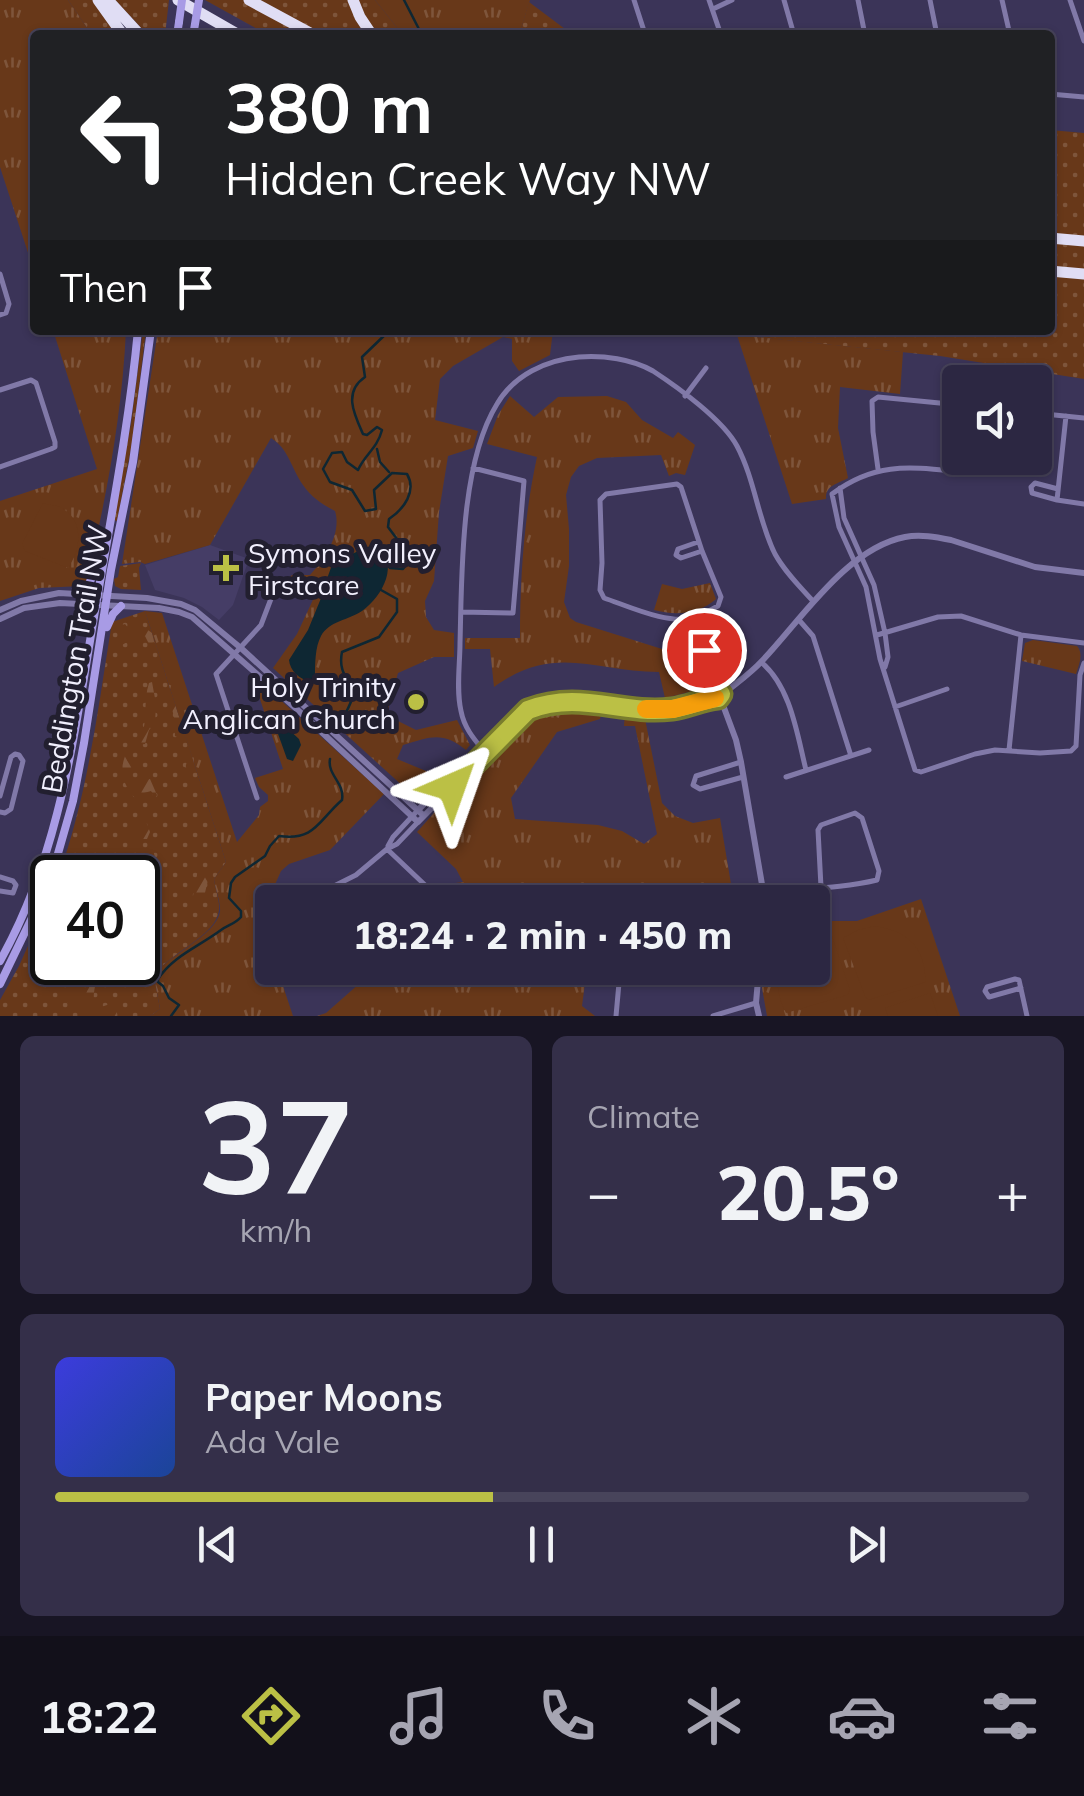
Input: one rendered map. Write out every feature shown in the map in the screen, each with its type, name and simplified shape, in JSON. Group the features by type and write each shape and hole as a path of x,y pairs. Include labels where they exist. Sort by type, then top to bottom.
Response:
{"highway":[{"path":"98,0 119,30"},
{"path":"108,0 135,30"},
{"path":"180,0 231,30"},
{"path":"249,0 305,30"},
{"path":"353,0 368,30"},
{"path":"1055,238 1084,241"},
{"path":"1055,271 1084,274"}],"main road":[{"path":"178,30 180,0"},
{"path":"194,30 198,0"},
{"name":"Beddington Trail NW","path":"0,984 31,923 63,836 80,768 102,635 103,564 137,335"},
{"name":"Beddington Trail NW","path":"0,962 33,892 68,777 102,600 134,462 151,335"},
{"path":"84,594 95,571 103,564"},
{"path":"102,635 121,606"}],"street":[{"path":"634,0 643,30"},
{"path":"709,0 719,30"},
{"path":"713,10 732,0"},
{"path":"784,0 793,30"},
{"path":"858,0 864,30"},
{"path":"930,0 937,30"},
{"path":"1002,0 1009,30"},
{"path":"1070,0 1084,41"},
{"path":"1055,94 1084,97"},
{"path":"0,274 9,309 0,315"},
{"path":"483,749 464,724 461,712 461,612 473,468 498,402 524,376 546,363 587,356 638,364 716,419 738,448 772,546 813,602"},
{"path":"685,396 706,368"},
{"path":"0,390 31,380 36,383 55,442 52,450 0,467"},
{"path":"878,469 872,401 878,397 942,403"},
{"path":"1052,415 1084,418"},
{"path":"1057,500 1066,416"},
{"path":"461,612 512,613 524,481 473,468"},
{"path":"942,470 878,469 840,488 844,518 857,560 874,585 881,634 880,659 915,770 920,772 975,754 1071,751 1076,746 1084,662"},
{"path":"1058,489 1036,483 1031,487 1032,493 1084,504"},
{"path":"677,484 682,487 698,542 721,597 718,606 685,619 660,617 604,598 600,590 600,500 606,494 677,484"},
{"path":"336,885 397,844 418,816 511,718 560,701 673,709 717,695 761,662 813,602 857,560 879,545 923,536 951,540 1035,567 1084,573"},
{"path":"698,542 678,549 676,554 681,558 702,551"},
{"path":"258,798 216,674 261,625 278,583"},
{"path":"0,610 42,595 84,594 121,606 194,614"},
{"path":"0,619 46,603 165,600 194,614 239,652 418,816"},
{"path":"881,634 938,617 962,616 1020,635 1084,643"},
{"path":"693,618 736,740 763,885"},
{"path":"798,618 813,636 851,756"},
{"path":"685,619 710,687 717,695"},
{"path":"1009,750 1020,635"},
{"path":"761,662 782,690 806,770"},
{"path":"895,707 947,689"},
{"path":"786,777 868,750"},
{"path":"0,796 11,756 20,755 23,761 11,809 0,812"},
{"path":"741,762 696,776 693,785 700,790 743,776"},
{"path":"435,770 450,785"},
{"path":"855,812 862,818 879,871 877,880 847,887 821,886 820,824 855,812"},
{"path":"387,849 424,885"},
{"path":"0,877 16,885 13,893 0,891"},
{"path":"1021,988 989,998 985,991 987,987 1019,980 1021,988 1027,1016"},
{"path":"616,1016 619,985"},
{"path":"758,985 758,1016"},
{"path":"713,1016 756,1003"}],"shaded area":[{"path":"210,545 249,559 233,605 219,620 184,598 155,590 145,565"}],"green space":[{"path":"0,0 68,0 89,30 30,30 30,259 0,167"},
{"path":"68,0 94,0 115,30 89,30"},
{"path":"115,0 169,0 166,30 143,30"},
{"path":"205,0 375,0 399,30 259,30"},
{"path":"375,0 530,0 521,30 399,30"},
{"path":"529,2 566,30 521,30"},
{"path":"1055,130 1084,133 1084,379 1052,374 1052,365 996,365 736,335 1055,335"},
{"path":"55,335 126,335 106,489 86,583 39,588 0,601 0,501 97,469"},
{"path":"145,335 132,443 117,521 114,520 118,488"},
{"path":"157,335 552,335 550,355 519,371 512,361 512,339 503,337 453,366 440,379 435,420 478,431 473,448 448,456 434,581 425,601 426,617 434,630 454,633 454,657 434,657 398,673 388,720 416,730 457,720 470,745 466,750 436,737 403,745 397,759 426,771 432,781 420,798 273,668 297,634 318,589 315,584 287,580 292,575 310,575 316,569 331,545 337,519 335,511 306,489 277,442 271,438 210,545 145,564 122,564"},
{"path":"737,335 903,352 900,394 840,387 838,428 848,478 830,488 826,499 792,504"},
{"path":"510,396 534,417 558,397 607,396 626,402 642,420 673,438 678,432 695,445 685,475 669,476 661,455 597,458 579,466 566,495 569,566 564,602 570,618 576,622 662,649 679,684 698,676 701,689 665,698 659,672 575,663 537,666 494,687 490,649 465,649 465,638 520,638 524,547 537,457 487,444"},
{"path":"43,503 59,507 74,519 78,544 68,568 25,551 22,544"},
{"path":"141,563 141,590 115,586 120,566"},
{"path":"710,583 716,599 702,608 679,613 654,610 662,584 682,589"},
{"path":"145,611 226,862 214,879 219,906 216,919 160,969 160,855 65,855 85,783 112,622"},
{"path":"145,611 162,613 237,842 268,801 255,778 283,769 258,693 265,686 384,794 330,850 289,864 275,885 255,885 255,985 283,985 293,1016 150,1016 160,1009 156,985 160,985 160,969 216,921 220,908 214,879 226,862"},
{"path":"125,624 130,630 141,625 152,633 154,642 149,644 145,636 132,644 118,644"},
{"path":"1033,640 1077,646 1081,656 1076,674 1022,661 1025,643"},
{"path":"167,679 203,789 193,760 194,770 185,769 188,757 192,758 180,722 181,736 175,736"},
{"path":"152,682 155,724 145,744 137,745 135,740 141,738 147,690"},
{"path":"567,706 602,710 600,719 557,732 511,798 515,819 598,825 622,831 644,844 657,834 635,726 624,726 625,712 644,714 662,803 675,816 693,823 720,818 731,885 440,885 463,882 456,869 417,832 506,736 536,714"},
{"path":"126,754 130,754 127,760 133,768 128,777 132,781 150,779 157,795 156,808 146,821 150,832 147,839 132,844 121,833 141,830 142,821 152,808 153,794 144,793 140,803 131,793 123,775"},
{"path":"198,870 205,870 209,876 203,901 199,907 190,908 189,906"},
{"path":"921,899 960,1016 767,1016 762,985 830,985 830,921 857,921"},
{"path":"875,926 897,932 913,943 922,959 926,982 868,1000 843,938"},
{"path":"830,933 850,990 847,995 786,1013 778,985 830,985"},
{"path":"30,941 30,985 156,985 160,1009 150,1016 0,1016 0,1000"},
{"path":"89,985 96,985 95,1009 113,1003 117,1016 85,1016 70,1003 61,1002 73,990 86,993"},
{"path":"358,985 585,985 582,1006 595,1016 317,1016 326,1013"},
{"path":"930,993 938,1016 888,1016 885,1008"}],"water":[{"path":"375,544 387,560 382,588 370,605 325,631 318,645 315,676 310,681 303,679 293,671 289,660 308,630 333,562"},
{"path":"284,725 301,745 293,761 287,759 277,731"}],"waterway":[{"path":"404,0 419,30"},
{"path":"385,335 362,357 365,377 352,396 363,434 377,427 382,430 380,437 358,470 342,452 332,453 323,469 330,482 352,490 365,511 376,509 374,490 392,473 407,474 410,493 389,519 388,527 397,539 407,541 409,559 403,569 387,564"},
{"path":"377,449 380,462 389,472"},
{"path":"342,721 353,695 342,667 342,652 379,637 397,612 397,599 381,590"},
{"path":"171,1016 179,1005 169,998 158,979 178,958 241,917 241,911 229,898 235,877 265,856 279,836 308,832 342,800 330,759"}],"slow traffic":[{"path":"646,709 673,709 715,698"}],"place":[{"name":"Symons Valley Firstcare","path":"226,568"},
{"name":"Holy Trinity Anglican Church","path":"416,702"}],"route":[{"path":"452,787 528,710 544,704 578,701 673,709 720,697 704,650"}]}
